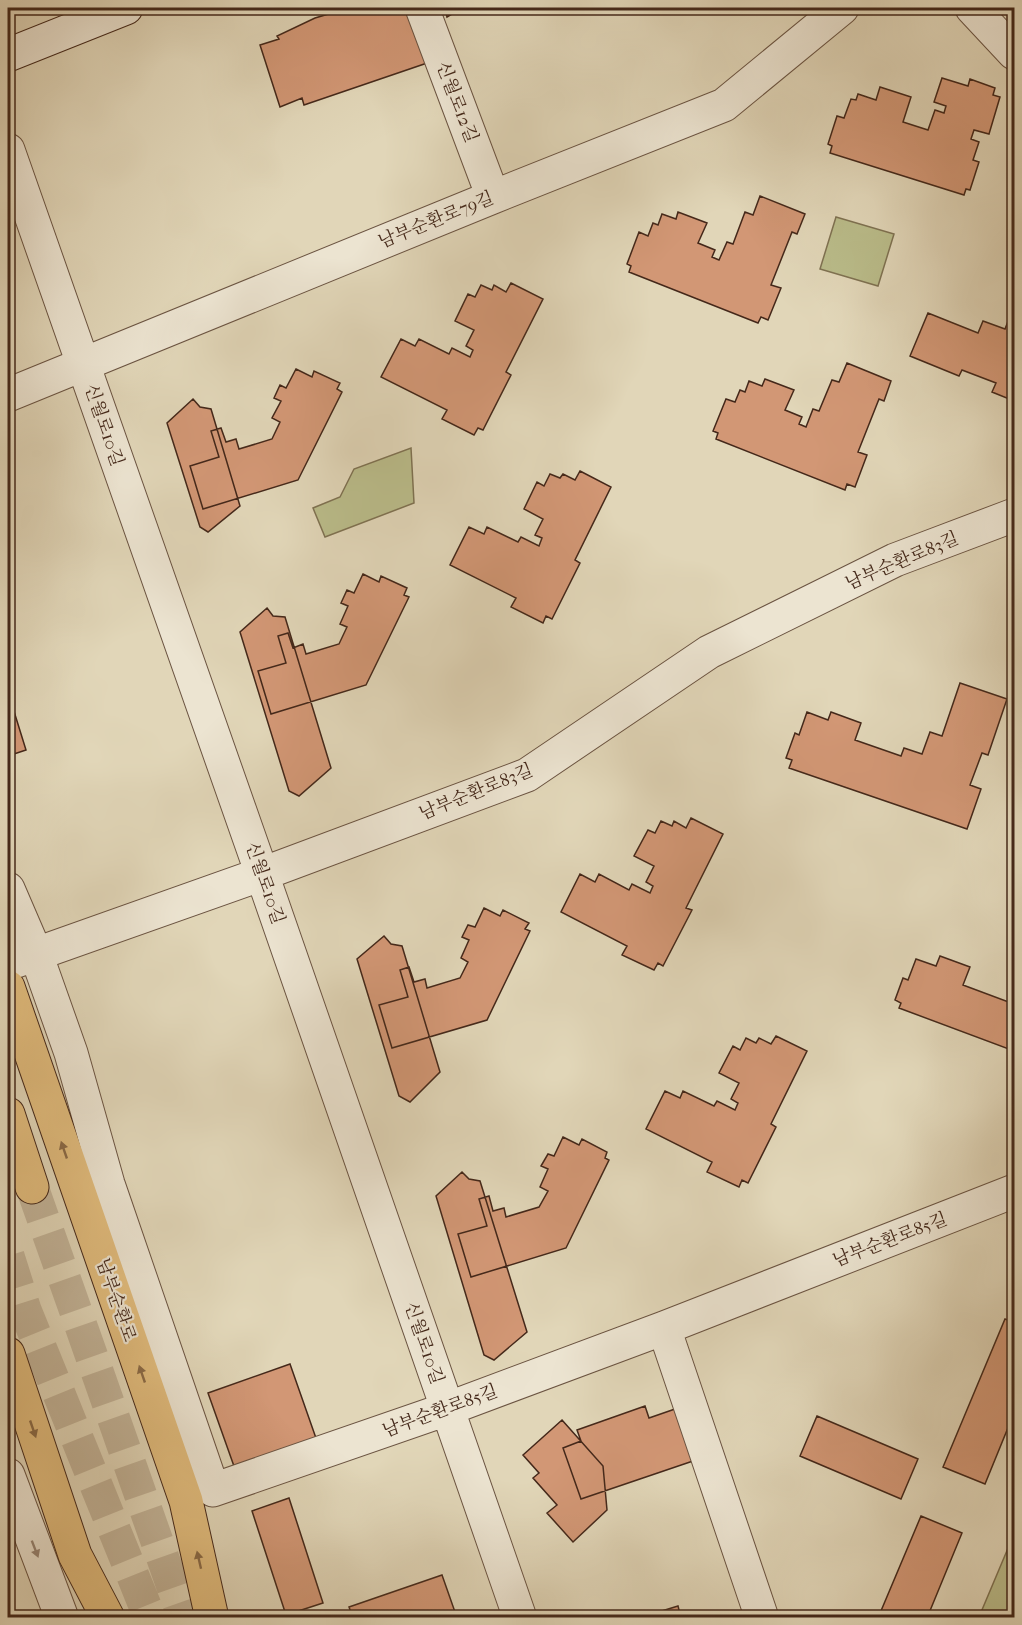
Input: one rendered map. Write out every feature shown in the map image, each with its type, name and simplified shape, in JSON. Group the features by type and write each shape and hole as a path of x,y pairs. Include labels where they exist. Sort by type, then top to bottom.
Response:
{"main road":[{"name":"남부순환로","path":"8,987 93,1187 186,1501 211,1616"},
{"path":"8,1114 32,1187"},
{"path":"8,1354 75,1555 108,1617"}],"street":[{"path":"8,55 126,8"},
{"name":"신월로12길","path":"422,8 493,197"},
{"name":"남부순환로79길","path":"8,395 724,105 842,8"},
{"path":"972,8 1014,53"},
{"name":"신월로10길","path":"8,150 520,1617"},
{"name":"남부순환로83길","path":"22,959 262,874 527,775 709,652 895,560 1014,515"},
{"name":"남부순환로","path":"8,889 22,959 71,1053 93,1187 213,1490"},
{"name":"남부순환로85길","path":"213,1490 447,1409 664,1328 1014,1191"},
{"path":"664,1328 762,1617"},
{"path":"8,1474 62,1617"}],"green space":[{"path":"836,217 894,234 878,286 820,269"},
{"path":"411,448 414,503 325,537 313,508 340,497 354,469"},
{"path":"1014,1534 1014,1617 979,1617"}],"building":[{"path":"349,8 407,8 433,61 304,105 302,98 280,107 260,45 279,39 277,36 315,18"},
{"path":"445,8 462,8 447,17"},
{"path":"942,78 968,86 970,79 995,88 993,95 1000,97 989,134 974,130 971,139 979,142 973,160 979,162 970,190 966,189 964,195 830,153 832,146 828,144 837,116 844,118 851,99 856,100 858,94 876,100 880,87 911,97 903,122 928,130 935,110 944,113 946,106 934,102"},
{"path":"760,196 805,214 797,234 792,232 771,285 781,288 768,320 761,317 758,323 629,272 631,266 627,264 639,232 648,236 653,223 658,225 662,214 676,219 678,212 707,223 698,243 715,250 712,257 719,260 727,242 733,244 745,212 753,215"},
{"path":"511,283 543,299 506,372 511,375 483,430 478,428 474,435 442,419 447,410 381,377 401,339 415,346 419,339 449,354 452,348 470,357 473,350 466,346 474,330 455,321 468,294 475,297 481,285 492,290 494,285 506,292"},
{"path":"1012,311 1014,312 1014,401 992,392 996,383 962,370 959,376 910,356 928,313 978,333 983,321 1005,329"},
{"path":"847,363 891,381 884,401 879,399 858,452 867,455 855,487 847,484 845,490 716,439 718,433 713,431 726,399 735,402 740,390 745,392 749,381 762,386 765,379 794,390 785,410 802,417 799,424 806,427 813,409 819,411 832,380 839,382"},
{"path":"296,369 312,377 314,371 340,383 337,389 342,392 298,480 203,509 190,466 219,457 211,431 221,428 226,442 236,439 239,449 272,439 280,422 272,418 281,401 274,398 280,385 286,388"},
{"path":"193,399 200,407 211,409 240,506 208,532 200,527 167,423"},
{"path":"580,471 611,487 575,560 580,563 552,619 546,616 543,623 511,607 516,598 450,565 469,527 484,534 487,527 518,542 521,537 539,546 542,538 535,535 543,519 524,509 537,482 544,486 550,474 560,478 563,474 575,480"},
{"path":"363,574 379,582 381,576 407,588 404,595 409,597 366,685 271,714 258,671 286,663 278,636 288,633 293,648 303,644 306,654 339,644 347,627 340,624 348,606 341,603 347,590 354,593"},
{"path":"267,608 273,616 285,617 331,768 299,796 289,791 240,632"},
{"path":"960,683 1007,699 988,755 982,753 970,785 981,789 967,829 789,768 792,760 786,758 795,733 799,735 807,712 828,720 831,712 861,723 855,740 901,756 904,748 922,754 930,732 942,736"},
{"path":"8,692 26,750 8,756"},
{"path":"691,818 723,834 686,908 692,910 663,966 658,963 654,970 622,955 627,946 561,912 580,874 595,882 599,874 629,890 632,884 650,893 653,886 646,882 654,866 634,856 648,830 655,833 661,821 672,826 674,821 686,828"},
{"path":"484,908 500,916 503,910 529,923 525,929 530,931 487,1020 392,1048 379,1005 408,997 400,970 409,967 414,982 425,979 427,988 460,978 468,962 461,958 469,940 462,937 468,925 475,927"},
{"path":"384,936 391,944 402,946 440,1072 410,1102 399,1096 357,959"},
{"path":"940,956 970,967 963,985 1014,1004 1014,1051 899,1008 901,1003 895,1000 903,978 908,980 916,959 936,966"},
{"path":"776,1036 807,1051 771,1124 776,1127 748,1183 742,1180 739,1187 707,1172 712,1162 646,1129 665,1091 680,1098 683,1091 714,1106 717,1101 735,1110 738,1103 731,1099 739,1083 719,1073 733,1046 740,1050 746,1038 756,1043 759,1038 771,1044"},
{"path":"563,1137 579,1145 582,1139 607,1152 605,1158 609,1160 566,1248 471,1277 458,1234 487,1226 479,1199 489,1196 493,1211 504,1208 506,1217 539,1207 548,1191 540,1187 548,1169 541,1166 548,1154 554,1156"},
{"path":"462,1172 469,1179 480,1181 527,1332 494,1360 484,1355 436,1196"},
{"path":"1005,1319 1014,1322 1014,1413 985,1484 943,1467"},
{"path":"290,1364 317,1441 235,1469 208,1393"},
{"path":"645,1406 649,1418 675,1409 693,1461 581,1499 563,1448 581,1441 577,1430"},
{"path":"817,1416 918,1459 901,1499 800,1456"},
{"path":"562,1420 603,1466 607,1510 573,1542 547,1513 557,1505 533,1478 539,1473 523,1455"},
{"path":"289,1498 323,1603 286,1615 252,1511"},
{"path":"921,1516 962,1533 927,1618 878,1618"},
{"path":"442,1575 455,1612 439,1618 353,1618 349,1607"},
{"path":"678,1606 681,1618 639,1618"}],"tunnel":[{"path":"32,1187 184,1618"},
{"path":"8,1256 25,1310 150,1618"}]}
